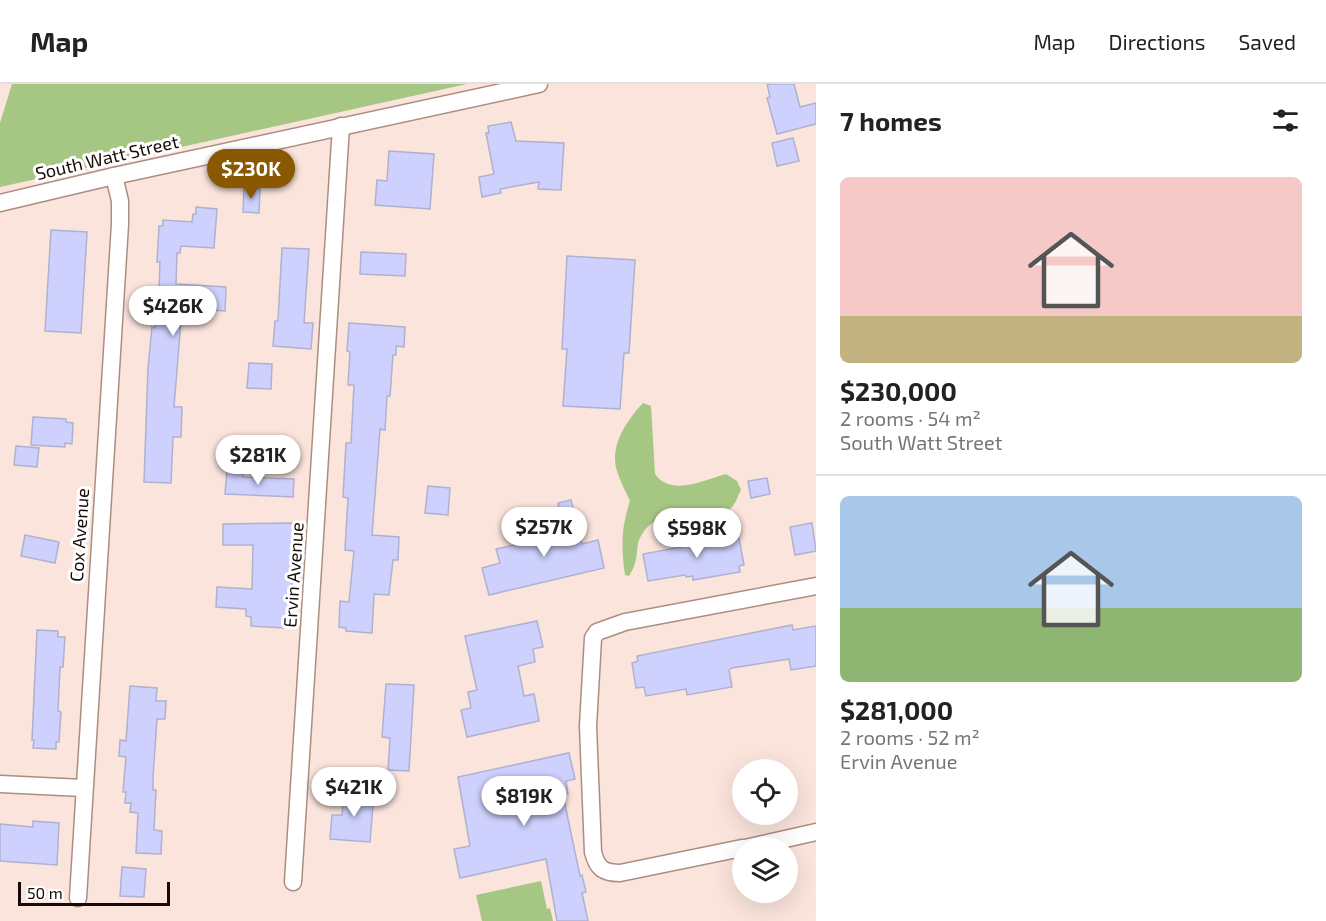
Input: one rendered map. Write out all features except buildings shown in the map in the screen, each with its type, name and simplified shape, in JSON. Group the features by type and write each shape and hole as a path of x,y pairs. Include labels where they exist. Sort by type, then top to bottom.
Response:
{"street":[{"name":"South Watt Street","path":"0,203 114,176 540,84"},
{"name":"Ervin Avenue","path":"293,882 341,126"},
{"name":"Cox Avenue","path":"78,898 83,788 120,224 120,201 114,176"},
{"path":"732,850 620,873 602,871 596,863 593,852 588,726 593,638 597,632 625,622 816,586"},
{"path":"0,784 83,788"},
{"path":"793,837 815,832"}],"green space":[{"path":"12,84 467,84 0,187 0,123"},
{"path":"643,403 651,406 655,474 662,481 679,486 726,474 737,481 741,490 732,507 723,512 712,515 673,516 650,525 639,539 635,565 629,576 625,575 622,547 623,529 630,501 617,471 615,452 626,425"},
{"path":"541,881 547,909 550,908 553,921 482,921 476,895"}]}
